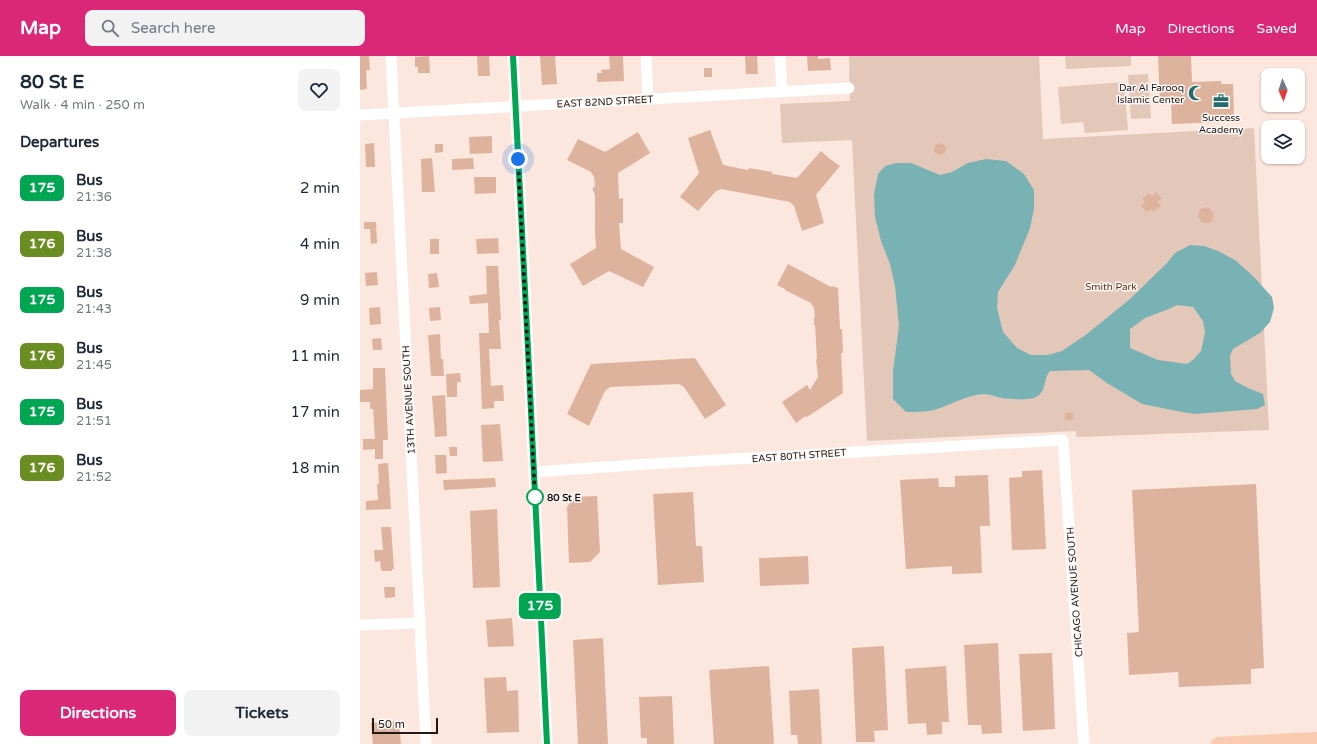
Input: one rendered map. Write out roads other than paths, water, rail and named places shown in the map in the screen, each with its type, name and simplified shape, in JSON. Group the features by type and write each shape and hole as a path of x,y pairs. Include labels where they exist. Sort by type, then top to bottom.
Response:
{"main road":[{"path":"1218,744 1317,739"}],"street":[{"name":"13TH AVENUE SOUTH","path":"391,56 426,744"},
{"path":"513,56 547,744"},
{"path":"646,56 648,99"},
{"path":"780,56 782,91"},
{"name":"EAST 82ND STREET","path":"360,115 849,88"},
{"name":"EAST 80TH STREET","path":"534,472 1063,440"},
{"name":"CHICAGO AVENUE SOUTH","path":"1063,440 1084,744"},
{"path":"360,625 420,623"}],"water":[{"path":"986,159 1006,161 1024,174 1034,190 1034,209 1030,228 1015,265 998,292 997,308 1003,332 1017,348 1031,355 1048,355 1062,351 1087,334 1130,299 1167,263 1175,253 1190,245 1204,246 1218,251 1235,260 1254,277 1272,297 1274,308 1270,322 1260,333 1233,349 1230,356 1231,374 1235,381 1263,394 1265,405 1257,409 1195,414 1182,412 1142,404 1107,383 1089,370 1050,371 1046,377 1042,392 1033,398 1010,399 984,394 965,398 934,410 923,412 906,412 893,399 893,371 899,326 895,286 890,264 881,241 875,217 874,194 878,174 885,166 896,163 911,163 940,175 952,172 968,163","holes":["1177,305 1193,307 1203,321 1205,333 1201,351 1187,364 1158,360 1130,348 1130,329 1145,318"]}],"place":[{"name":"Dar Al Farooq Islamic Center","path":"1196,93"},
{"name":"Success Academy","path":"1221,101"},
{"name":"80 St E","path":"535,497"}],"park label":[{"name":"Smith Park","path":"1111,286"}]}
